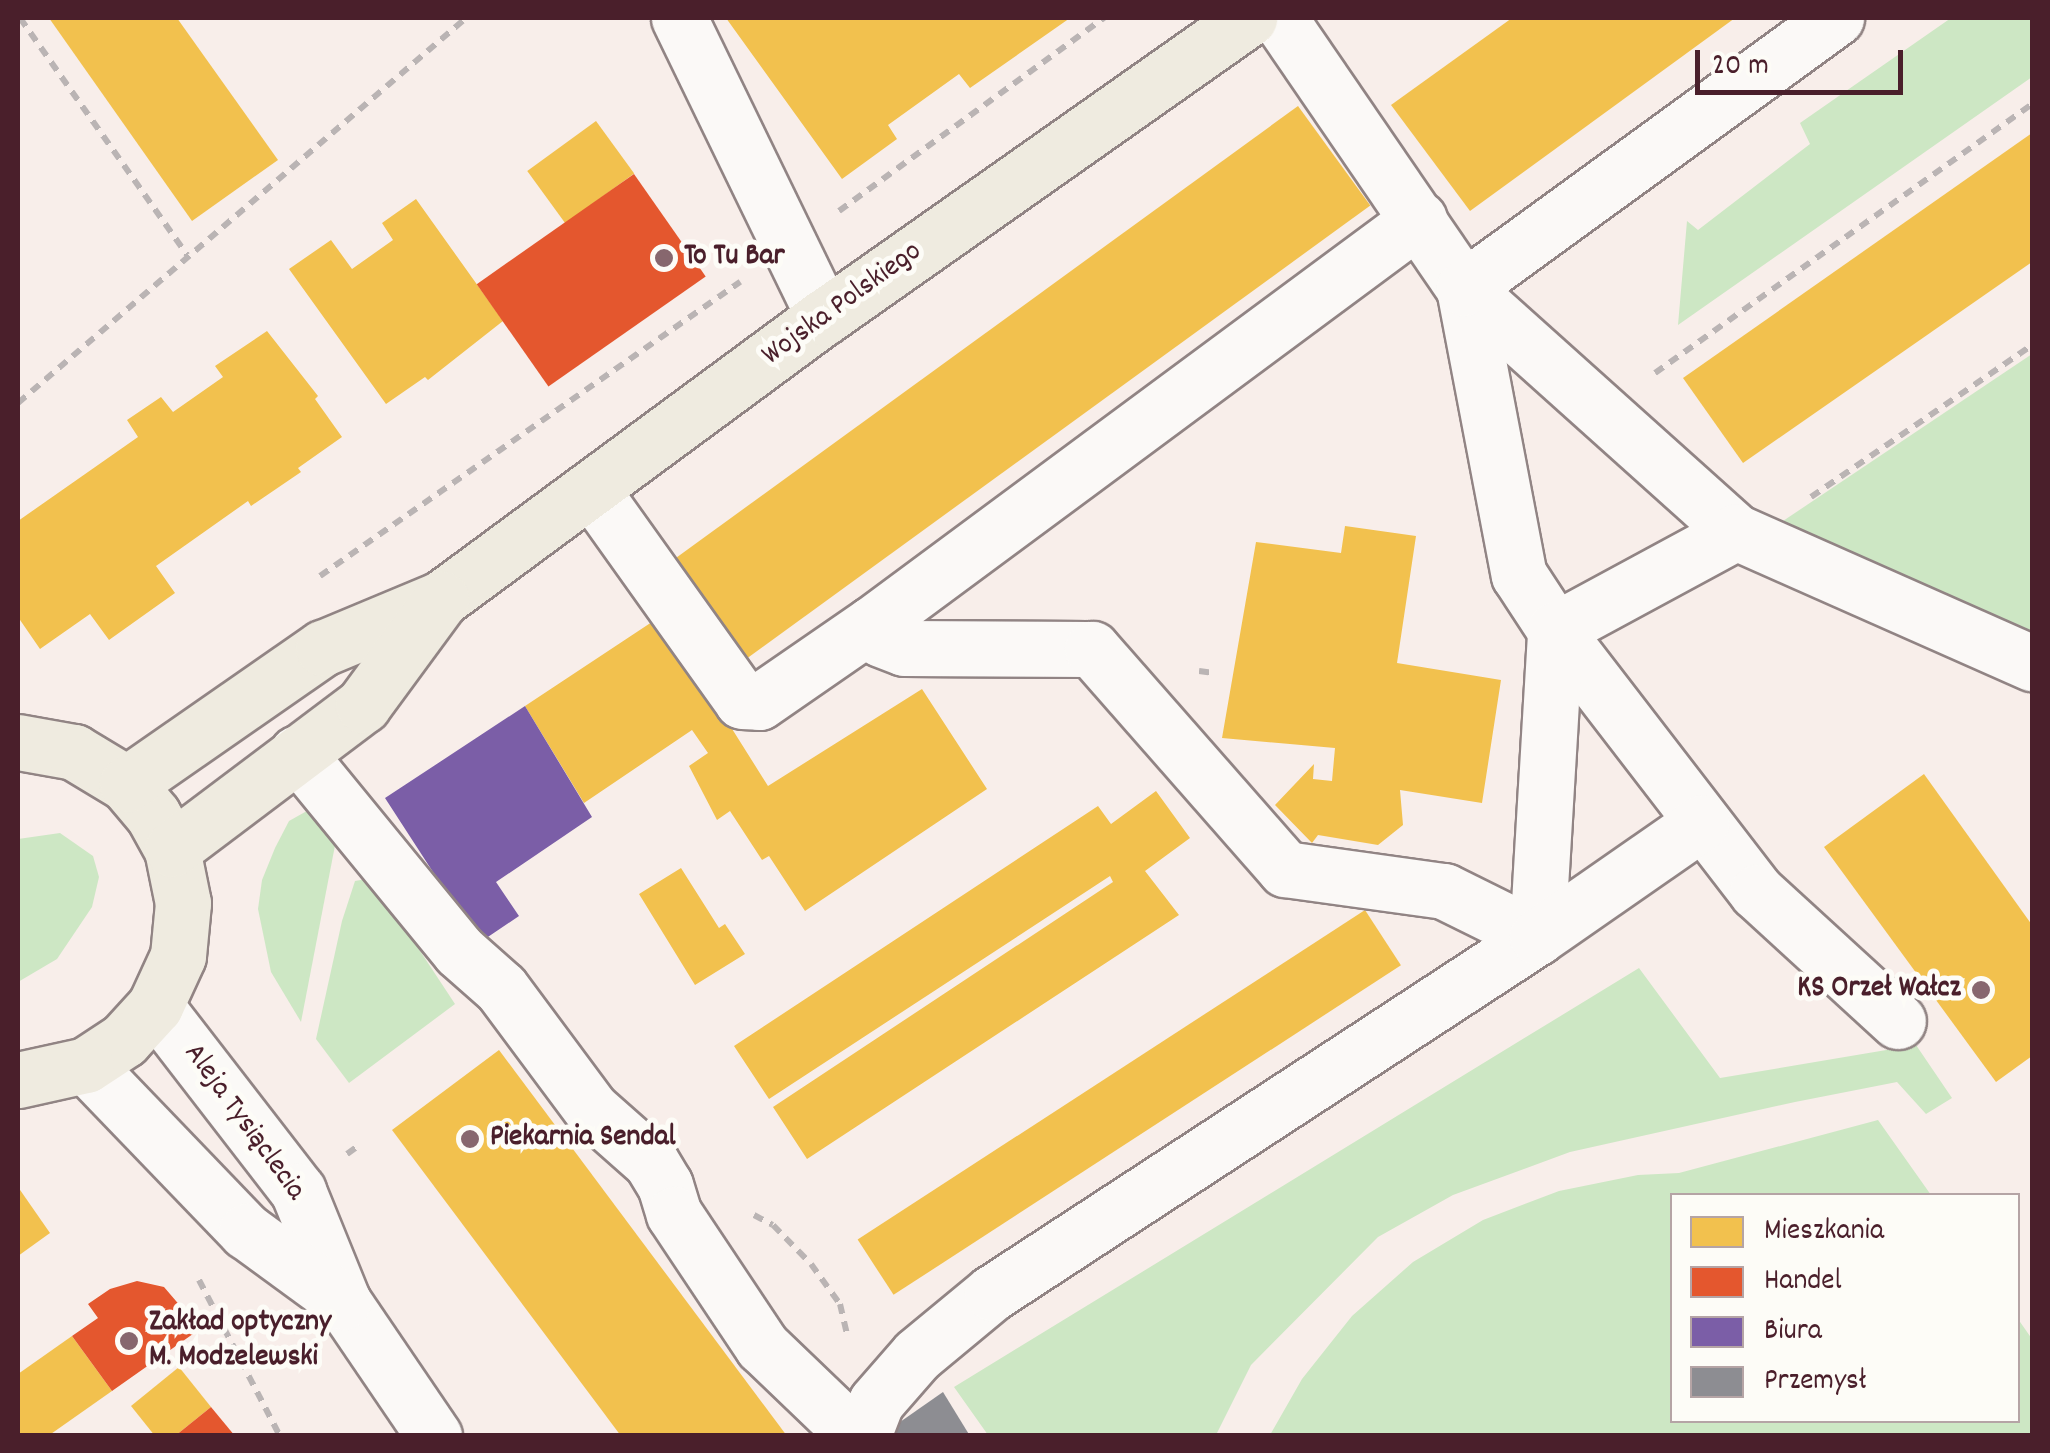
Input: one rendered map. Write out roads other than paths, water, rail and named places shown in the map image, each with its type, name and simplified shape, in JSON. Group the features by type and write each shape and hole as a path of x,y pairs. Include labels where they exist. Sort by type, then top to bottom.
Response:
{"main road":[{"name":"Wojska Polskiego","path":"127,784 323,648 441,600 824,317 1249,18"},
{"name":"Wojska Polskiego","path":"172,850 363,705 441,600"},
{"path":"18,742 74,752 127,784 153,815 172,850 183,903 178,956 155,1006 124,1040 86,1064 18,1080"}],"street":[{"path":"679,18 824,317"},
{"path":"1279,18 1464,288 1736,532 2032,663"},
{"path":"1464,288 1836,18"},
{"path":"591,489 742,701 759,702 872,624 1419,219"},
{"path":"1464,288 1519,575 1555,630 1757,892 1898,1021"},
{"path":"1555,630 1736,532"},
{"path":"872,624 881,638 904,648 1092,650 1285,869 1444,891 1537,937"},
{"path":"1537,937 1555,630"},
{"path":"297,753 459,951 501,988 592,1110 651,1162 665,1185 674,1214 762,1346 860,1436 876,1402 927,1346 992,1293 1537,937 1702,824"},
{"name":"Aleja Tysiąclecia","path":"155,1006 298,1192 343,1302 434,1436"},
{"name":"Aleja Tysiąclecia","path":"86,1064 246,1231 343,1302"}],"place":[{"name":"To Tu Bar","path":"664,258"},
{"name":"KS Orzeł Wałcz","path":"1981,990"},
{"name":"Piekarnia Sendal","path":"470,1139"},
{"name":"Zakład optyczny M. Modzelewski","path":"129,1341"}]}
